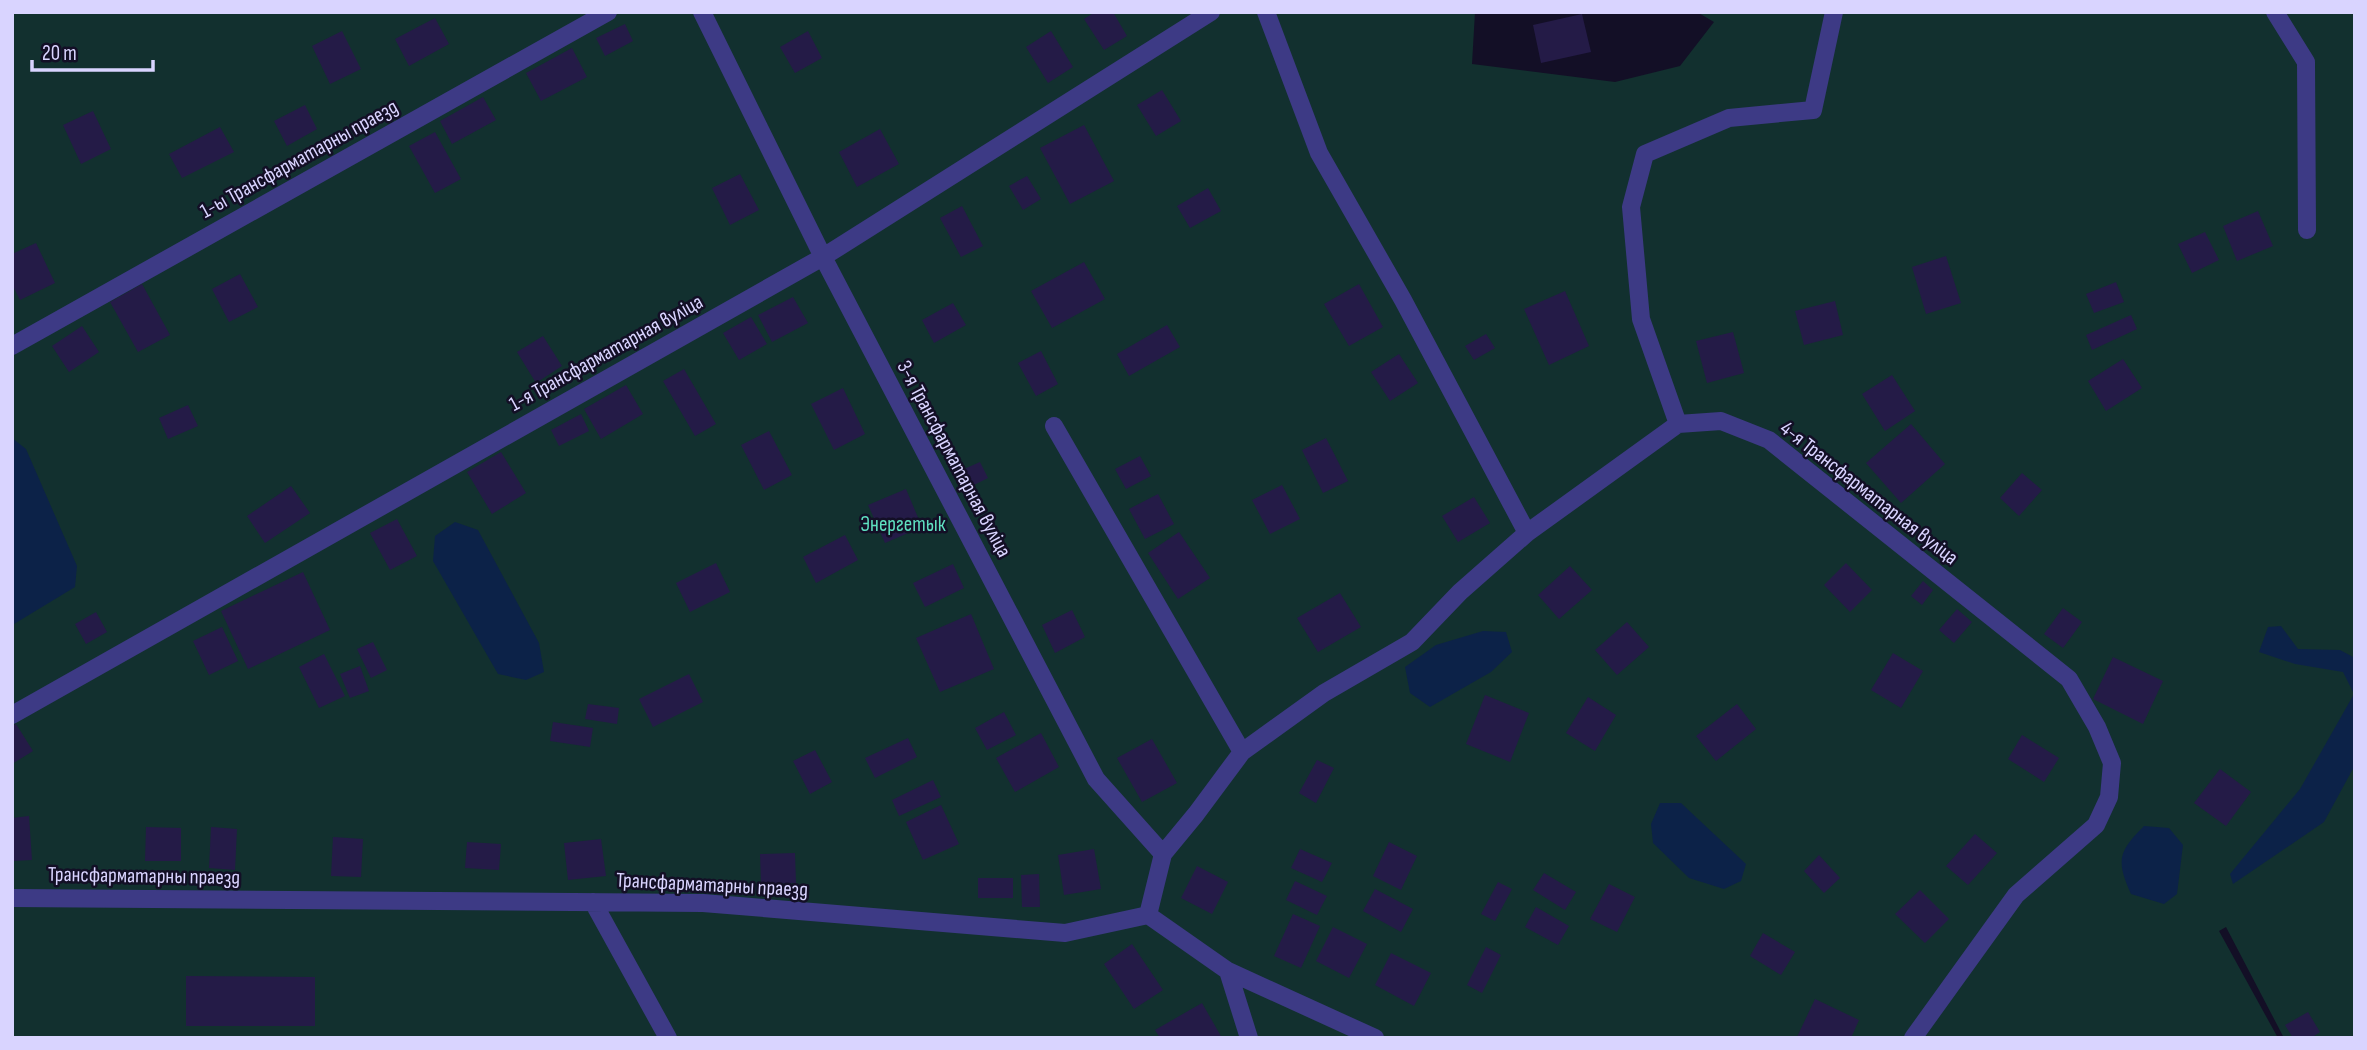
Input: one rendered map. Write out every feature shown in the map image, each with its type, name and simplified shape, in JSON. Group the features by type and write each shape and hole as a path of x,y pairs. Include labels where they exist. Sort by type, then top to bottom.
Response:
{"lane":[{"name":"1-ы Трансфарматарны праезд","path":"12,346 608,12"},
{"name":"3-я Трансфарматарная вуліца","path":"702,12 823,257 1096,779 1163,854"},
{"name":"1-я Трансфарматарная вуліца","path":"12,715 823,257 1211,12"},
{"path":"1266,12 1319,153 1403,300 1527,533"},
{"path":"1375,1038 1228,971 1148,915 1163,854 1242,752 1324,692 1412,642 1460,592 1527,533 1678,424 1641,319 1631,207 1645,154 1730,118 1813,110 1833,12"},
{"path":"2275,12 2306,62 2307,230"},
{"name":"4-я Трансфарматарная вуліца","path":"1678,424 1721,421 1769,440 2068,680 2097,727 2112,763 2109,797 2095,825 2016,895 1913,1038"},
{"path":"1054,426 1242,752"},
{"name":"Трансфарматарны праезд","path":"12,898 703,903 1065,933 1148,915"},
{"path":"593,902 668,1038"},
{"path":"1228,971 1249,1038"}],"green space":[{"name":"Энергетык","path":"12,12 1475,12 1472,64 1615,82 1680,66 1714,22 1697,12 2355,12 2355,1038 2284,1038 2226,927 2219,931 2278,1038 12,1038"}],"water":[{"path":"12,438 26,449 77,566 75,587 14,624"},
{"path":"455,522 478,530 539,643 544,672 526,680 498,674 433,561 435,536"},
{"path":"2281,626 2298,649 2340,650 2355,658 2355,765 2324,822 2233,884 2230,874 2300,789 2354,694 2343,672 2295,664 2259,652 2268,627"},
{"path":"1483,631 1506,632 1512,652 1491,672 1430,707 1410,693 1405,667 1436,645"},
{"path":"1660,803 1681,803 1746,864 1741,881 1724,889 1689,878 1653,843 1651,824"},
{"path":"2144,826 2169,828 2183,845 2177,894 2164,904 2131,894 2123,873 2122,857 2125,850"}],"building":[{"path":"1095,12 1113,12 1127,36 1104,50 1084,19"},
{"path":"1582,14 1591,52 1541,63 1533,25"},
{"path":"435,18 449,44 409,66 395,39"},
{"path":"625,24 633,41 605,56 596,38"},
{"path":"342,31 361,69 330,84 312,46"},
{"path":"808,31 822,58 795,73 780,47"},
{"path":"1051,31 1073,67 1048,83 1026,47"},
{"path":"572,48 587,77 541,101 526,73"},
{"path":"1162,90 1181,121 1156,136 1137,105"},
{"path":"483,97 496,120 452,144 440,121"},
{"path":"305,105 317,129 287,146 274,121"},
{"path":"93,111 111,149 81,164 63,125"},
{"path":"1084,125 1114,181 1070,204 1040,148"},
{"path":"220,127 234,152 182,178 169,154"},
{"path":"880,129 899,164 857,187 839,152"},
{"path":"435,132 461,179 435,193 409,146"},
{"path":"740,174 759,210 730,225 712,188"},
{"path":"1027,176 1041,199 1023,210 1009,186"},
{"path":"1208,188 1221,211 1190,228 1177,206"},
{"path":"962,206 983,246 961,257 940,218"},
{"path":"2258,211 2273,246 2237,261 2223,226"},
{"path":"2205,232 2219,260 2192,273 2178,244"},
{"path":"36,243 55,283 20,300 12,284 12,254"},
{"path":"1946,256 1961,303 1926,314 1912,267"},
{"path":"1084,262 1105,299 1052,328 1031,291"},
{"path":"240,274 258,307 229,322 212,289"},
{"path":"2116,282 2124,302 2094,313 2086,294"},
{"path":"142,284 170,335 138,352 110,302"},
{"path":"1359,284 1383,327 1349,346 1324,304"},
{"path":"1565,291 1589,346 1549,365 1524,309"},
{"path":"793,297 808,323 772,342 758,315"},
{"path":"1835,301 1843,335 1804,345 1795,311"},
{"path":"953,303 966,325 934,343 922,320"},
{"path":"2131,315 2137,329 2092,350 2086,335"},
{"path":"751,317 767,344 739,360 723,333"},
{"path":"1167,325 1180,347 1129,376 1117,354"},
{"path":"82,326 99,352 69,372 52,346"},
{"path":"1733,332 1744,373 1707,383 1696,341"},
{"path":"1486,334 1495,348 1474,360 1465,346"},
{"path":"543,336 562,366 536,383 517,352"},
{"path":"1041,351 1058,384 1036,396 1018,363"},
{"path":"1399,354 1418,383 1390,401 1371,372"},
{"path":"2123,359 2142,388 2106,411 2088,381"},
{"path":"684,369 716,424 695,436 663,381"},
{"path":"1892,375 1915,411 1885,431 1862,394"},
{"path":"626,385 643,414 601,439 584,409"},
{"path":"843,388 865,434 834,450 811,404"},
{"path":"188,405 198,426 168,439 159,418"},
{"path":"581,414 589,431 559,446 551,430"},
{"path":"1911,424 1945,464 1901,503 1866,463"},
{"path":"769,431 792,475 764,490 741,445"},
{"path":"1326,438 1348,481 1323,493 1302,450"},
{"path":"501,452 526,493 492,514 467,472"},
{"path":"1140,456 1151,476 1126,489 1115,469"},
{"path":"980,462 988,478 972,486 964,469"},
{"path":"2022,473 2042,490 2019,516 2000,498"},
{"path":"1282,485 1300,519 1270,534 1252,500"},
{"path":"291,486 310,513 265,543 247,516"},
{"path":"906,489 922,527 885,543 868,505"},
{"path":"1158,494 1174,524 1145,539 1129,509"},
{"path":"1474,497 1490,523 1458,542 1442,516"},
{"path":"397,519 417,556 390,570 370,533"},
{"path":"1179,532 1210,578 1178,599 1148,553"},
{"path":"845,535 858,560 816,583 803,557"},
{"path":"716,563 730,592 690,612 676,583"},
{"path":"1846,563 1872,590 1850,612 1824,585"},
{"path":"953,564 964,588 925,607 913,583"},
{"path":"1570,566 1592,590 1559,619 1538,595"},
{"path":"303,572 330,630 248,669 221,611"},
{"path":"1923,581 1933,590 1922,605 1911,596"},
{"path":"1340,593 1361,627 1318,652 1297,618"},
{"path":"2063,608 2082,622 2063,648 2044,634"},
{"path":"1957,609 1972,622 1954,643 1939,630"},
{"path":"1072,610 1085,637 1055,653 1042,625"},
{"path":"96,612 107,632 86,644 75,624"},
{"path":"971,614 994,669 940,692 916,638"},
{"path":"1627,622 1649,647 1617,675 1595,650"},
{"path":"222,627 238,661 209,675 193,641"},
{"path":"373,642 387,670 371,678 357,649"},
{"path":"1893,653 1923,671 1901,708 1871,690"},
{"path":"324,654 345,696 319,708 299,667"},
{"path":"2113,657 2163,681 2143,724 2093,699"},
{"path":"360,666 369,691 350,698 340,674"},
{"path":"689,674 703,702 653,727 639,699"},
{"path":"1485,695 1529,713 1510,762 1466,744"},
{"path":"1588,697 1616,715 1595,751 1566,733"},
{"path":"588,704 619,708 617,724 585,719"},
{"path":"1737,704 1756,729 1716,761 1696,736"},
{"path":"1004,712 1016,735 987,750 975,728"},
{"path":"553,722 593,728 590,747 550,741"},
{"path":"16,724 33,751 12,764 12,726"},
{"path":"1041,733 1059,767 1015,792 996,758"},
{"path":"2022,735 2059,758 2044,782 2008,759"},
{"path":"908,738 917,757 875,778 865,758"},
{"path":"1152,739 1177,783 1142,802 1117,758"},
{"path":"815,750 832,782 810,794 793,761"},
{"path":"1317,760 1334,768 1316,803 1299,793"},
{"path":"2220,769 2251,792 2226,826 2194,803"},
{"path":"933,780 941,797 899,816 892,800"},
{"path":"941,805 959,844 923,860 906,822"},
{"path":"29,816 32,860 12,861 12,818"},
{"path":"146,827 181,828 181,861 145,861"},
{"path":"211,827 237,829 235,870 209,868"},
{"path":"1975,834 1997,853 1968,885 1946,866"},
{"path":"333,837 363,839 361,877 331,876"},
{"path":"601,839 606,876 568,880 564,843"},
{"path":"467,842 501,844 499,870 465,868"},
{"path":"1389,842 1417,856 1401,890 1373,876"},
{"path":"1094,849 1101,889 1064,895 1058,855"},
{"path":"1300,849 1332,863 1322,882 1291,868"},
{"path":"795,853 796,883 761,884 760,854"},
{"path":"1819,855 1840,878 1824,893 1804,871"},
{"path":"1197,866 1228,882 1212,914 1181,898"},
{"path":"1544,873 1576,892 1565,910 1533,890"},
{"path":"1039,874 1040,907 1022,907 1021,875"},
{"path":"978,878 1013,878 1013,898 978,898"},
{"path":"1295,881 1327,896 1317,915 1286,900"},
{"path":"1498,882 1512,889 1495,921 1481,914"},
{"path":"1609,884 1635,897 1617,932 1590,919"},
{"path":"1375,889 1413,909 1401,932 1363,911"},
{"path":"1920,890 1949,919 1925,943 1895,914"},
{"path":"1536,907 1569,926 1558,945 1525,927"},
{"path":"1293,914 1320,926 1301,968 1274,956"},
{"path":"1333,927 1367,944 1349,978 1316,961"},
{"path":"1763,933 1795,952 1781,975 1750,956"},
{"path":"1132,944 1163,990 1134,1009 1104,964"},
{"path":"1486,947 1501,955 1482,993 1467,985"},
{"path":"1391,953 1431,973 1414,1006 1375,985"},
{"path":"186,976 315,977 315,1026 186,1026"},
{"path":"1815,999 1859,1020 1851,1038 1797,1037"},
{"path":"1202,1003 1222,1038 1160,1038 1155,1030"},
{"path":"2308,1012 2320,1032 2311,1038 2293,1038 2285,1025"}]}
